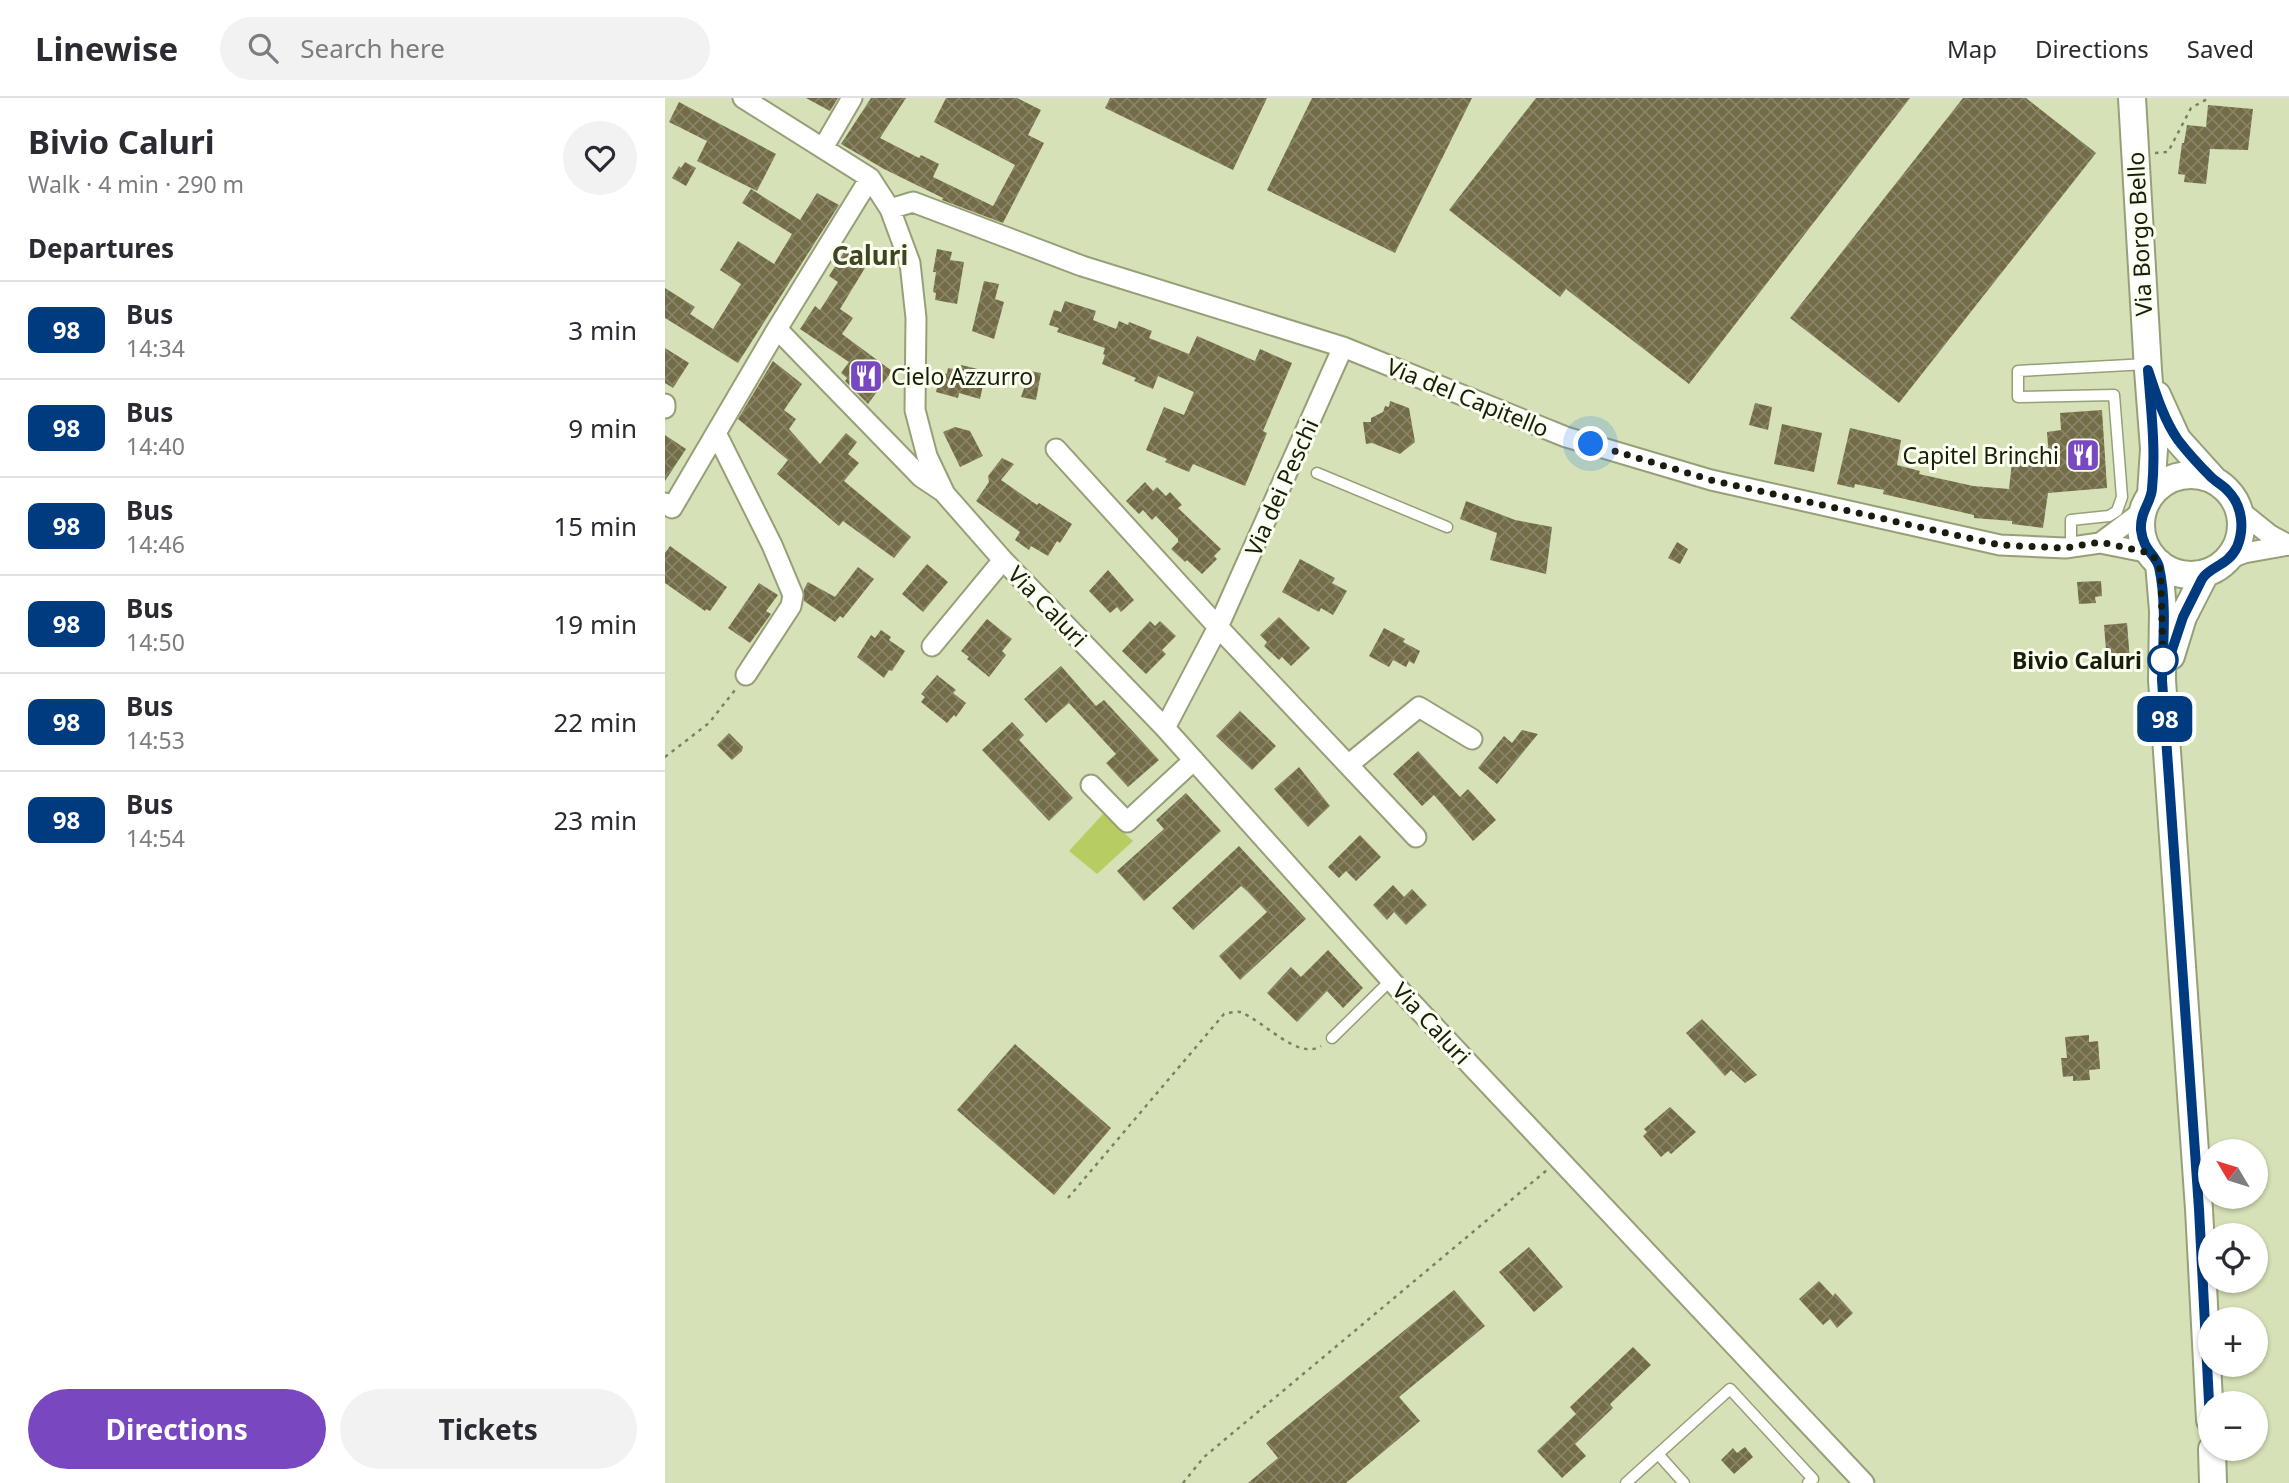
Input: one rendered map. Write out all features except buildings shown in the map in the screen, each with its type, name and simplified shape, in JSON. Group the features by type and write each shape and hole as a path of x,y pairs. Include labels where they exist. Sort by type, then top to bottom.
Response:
{"main road":[{"name":"Via Borgo Bello","path":"2132,98 2154,449 2148,502"},
{"name":"Via Borgo Bello","path":"2147,367 2163,411 2177,439 2214,480"},
{"path":"2191,475 2214,480 2230,493 2239,510 2241,531 2238,544 2228,559 2205,573 2191,576 2168,570 2144,545 2141,532 2148,502 2161,485 2174,478 2191,475"},
{"path":"2154,558 2163,611 2162,680 2199,1209 2208,1391"},
{"path":"2162,680 2183,617 2205,573"},
{"path":"2213,1461 2214,1483"}],"street":[{"name":"Via Caluri","path":"744,98 870,178 890,209 910,263 916,318 915,410 927,456 945,494"},
{"path":"824,148 852,98"},
{"path":"665,503 672,508 870,178"},
{"name":"Via del Capitello","path":"890,209 913,202 1083,266 1343,347 1566,437 1711,480 2000,545 2071,547 2100,542 2154,558"},
{"name":"Via Caluri","path":"778,329 921,477 945,494 1003,560 1165,729 1391,980 1864,1483"},
{"name":"Via dei Peschi","path":"1165,729 1218,627 1343,347"},
{"path":"716,433 772,545 793,595 791,606 746,676"},
{"path":"1056,449 1218,627 1416,837"},
{"name":"Via del Capitello","path":"2100,542 2148,502"},
{"path":"2239,510 2270,535 2289,545"},
{"path":"2228,559 2244,553 2289,545"},
{"name":"Via Caluri","path":"932,646 1003,560"},
{"path":"1348,765 1419,707 1472,739"},
{"path":"1091,785 1127,822 1193,760"}],"lane":[{"path":"2071,547 2071,520 2109,516 2117,511 2122,497 2114,395 2018,397 2018,371 2147,367"},
{"path":"1317,473 1447,527"},
{"path":"1332,1038 1391,980"},
{"path":"1626,1483 1730,1389 1813,1479 1808,1483"},
{"path":"1658,1454 1684,1483"}],"path":[{"path":"2134,154 2168,152 2191,108 2210,98"},
{"path":"665,757 709,723 746,676"},
{"path":"1068,1198 1224,1014 1239,1011 1303,1050 1317,1049 1332,1038"},
{"path":"1183,1483 1204,1457 1560,1159"}],"green space":[{"path":"1103,814 1133,841 1097,874 1069,851"}],"bus line":[{"name":"98","path":"2168,662 2183,617 2205,573 2224,564 2238,544 2241,515 2230,493 2214,480 2177,439 2148,370 2154,449 2151,494 2141,520 2141,532 2144,545 2159,563 2161,582 2162,680 2199,1209 2208,1391"}],"place":[{"name":"Cielo Azzurro","path":"866,376"},
{"name":"Capitel Brinchi","path":"2083,455"},
{"name":"Bivio Caluri","path":"2163,660"}],"district":[{"name":"Caluri","path":"870,255"}],"route":[{"path":"1591,444 1711,480 2000,545 2065,548 2100,542 2150,553 2159,563 2163,660"}]}
